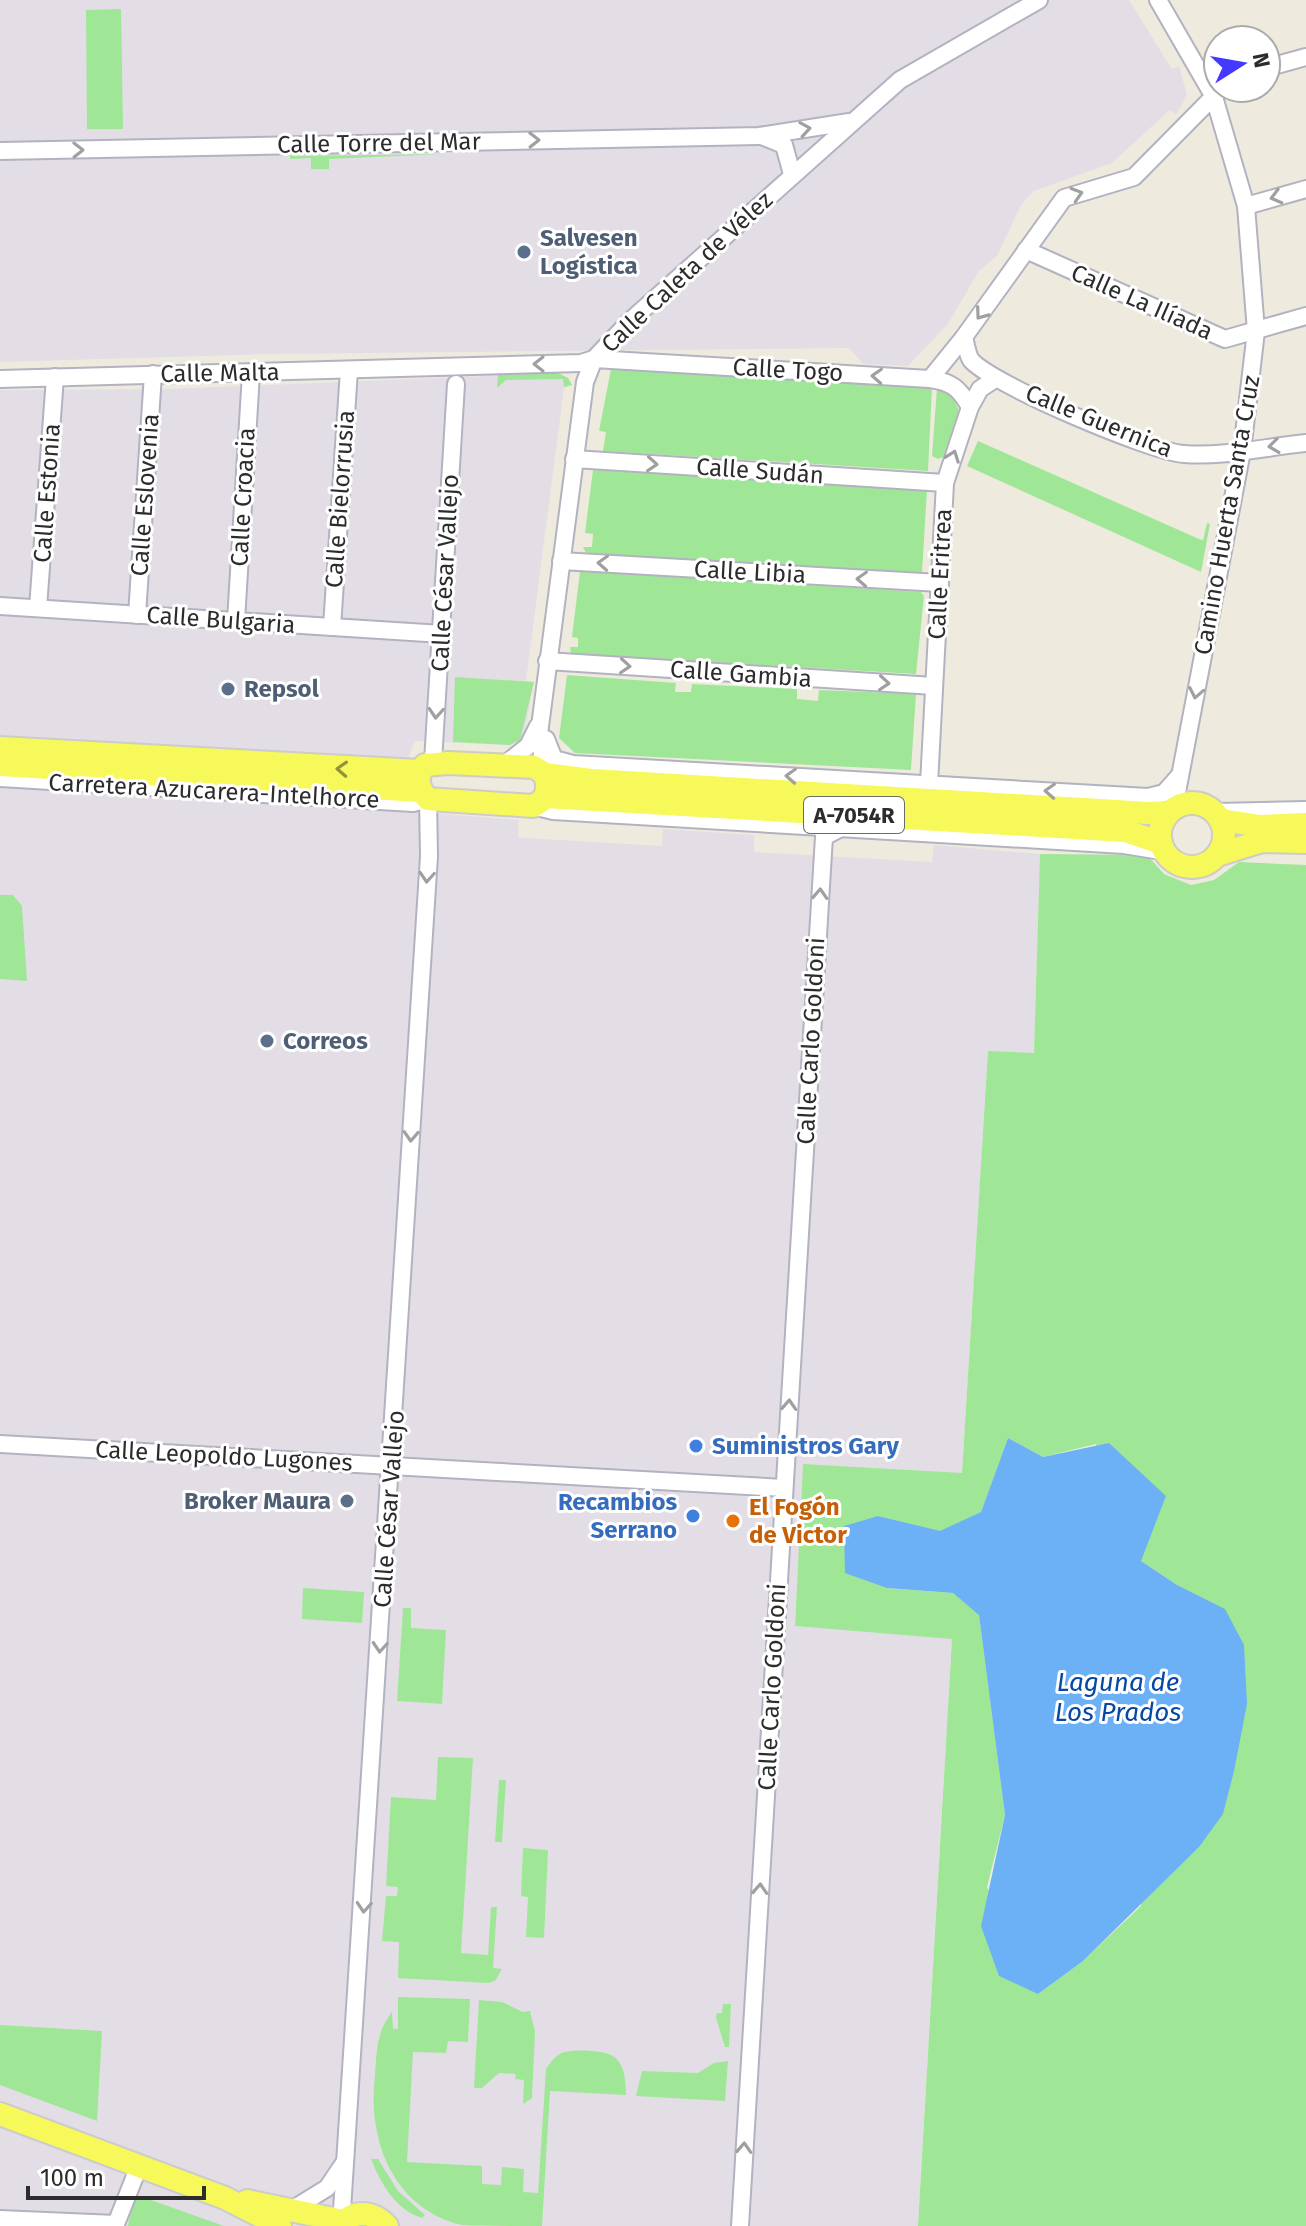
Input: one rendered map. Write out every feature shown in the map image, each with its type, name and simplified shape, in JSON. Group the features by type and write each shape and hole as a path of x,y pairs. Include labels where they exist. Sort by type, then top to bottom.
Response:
{"main road":[{"name":"Carretera Azucarera-Intelhorce","path":"0,748 425,781"},
{"name":"Carretera Azucarera-Intelhorce","path":"0,765 425,781"},
{"name":"A-7054R","path":"425,781 504,765 534,767 545,774 572,777 1149,813 1199,803 1218,816 1260,826 1306,824"},
{"path":"539,802 548,786 545,774"},
{"name":"A-7054R","path":"425,781 539,802 1126,831 1162,847 1171,860 1190,868 1210,862 1217,855 1262,841 1306,842"},
{"path":"1162,847 1161,826 1172,810"},
{"path":"1217,855 1224,839 1218,816"},
{"path":"0,2114 287,2218 343,2222 364,2214 389,2224"}],"street":[{"name":"Calle Caleta de Vélez","path":"545,774 540,749 547,661 585,382 594,359 641,311 850,121 900,80 1039,0"},
{"name":"Camino Huerta Santa Cruz","path":"1158,0 1202,68"},
{"path":"1282,64 1306,57"},
{"path":"930,379 1064,198 1134,177 1207,104"},
{"name":"Camino Huerta Santa Cruz","path":"1172,810 1242,451 1256,331 1246,206 1221,104"},
{"name":"Calle Torre del Mar","path":"0,151 759,136 850,121"},
{"path":"759,136 784,145 792,174"},
{"path":"1246,206 1306,189"},
{"name":"Calle La Ilíada","path":"1026,250 1225,339 1306,316"},
{"name":"Calle Guernica","path":"964,337 970,358 995,379 1150,446 1180,454 1216,455 1306,443"},
{"name":"Calle Malta","path":"0,379 440,368 484,364 581,363 594,359"},
{"name":"Calle Togo","path":"594,359 948,381 960,388 970,407"},
{"path":"440,368 456,384 466,372 484,364"},
{"name":"Calle Bielorrusia","path":"332,627 349,370"},
{"name":"Calle Croacia","path":"236,621 251,373"},
{"name":"Calle Eslovenia","path":"137,615 153,374"},
{"name":"Calle Estonia","path":"38,608 55,377"},
{"name":"Calle Eritrea","path":"929,784 945,483 970,407 980,389 995,379"},
{"name":"Calle César Vallejo","path":"343,2222 429,856 425,781 442,634 456,384"},
{"name":"Calle Sudán","path":"574,459 945,483"},
{"name":"Calle Libia","path":"561,561 940,583"},
{"name":"Calle Bulgaria","path":"0,606 442,634"},
{"name":"Calle Gambia","path":"547,661 934,686"},
{"path":"541,722 554,759 617,766 1148,797 1164,793 1181,773"},
{"path":"504,765 528,746 541,722"},
{"path":"572,777 617,766"},
{"name":"Carretera Azucarera-Intelhorce","path":"0,778 413,803 425,781"},
{"path":"1128,796 1172,810"},
{"path":"539,802 564,812 845,826 1162,847"},
{"path":"1218,816 1306,810"},
{"name":"Calle Carlo Goldoni","path":"740,2226 824,837 845,826"},
{"name":"Calle Leopoldo Lugones","path":"0,1444 784,1488"},
{"path":"287,2218 327,2188 346,2158"},
{"path":"0,2219 116,2224 139,2166"}],"shaded area":[{"path":"0,0 1129,0 1172,69 1179,66 1187,95 1176,115 1170,110 1112,163 1034,191 1021,205 997,256 979,271 948,324 908,366 863,364 849,348 272,354 0,362"},
{"path":"558,373 568,378 572,385 564,388 526,681 534,682 524,736 510,745 415,741 409,755 405,811 519,820 518,837 526,838 662,846 663,829 754,835 754,852 932,862 934,845 1040,854 1034,1054 988,1052 962,1474 803,1465 795,1626 952,1638 918,2226 0,2226 0,390 167,389"}],"green space":[{"path":"121,9 123,129 87,129 86,10"},
{"path":"445,154 329,159 329,169 311,169 311,158 290,159 290,156"},
{"path":"611,369 932,387 928,471 603,451 606,432 599,431"},
{"path":"558,373 568,378 572,385 564,387 563,379 506,380 497,388 498,374"},
{"path":"937,388 952,394 959,411 943,457 938,459 932,456"},
{"path":"978,441 1199,539 1203,540 1207,523 1210,524 1201,572 967,466"},
{"path":"593,470 927,489 922,573 586,553 583,547 592,547 593,534 585,533"},
{"path":"580,571 921,592 924,596 916,674 571,654 570,647 578,647 578,638 572,637"},
{"path":"567,675 676,683 675,692 691,692 692,684 797,689 797,699 818,701 819,690 916,694 911,770 575,753 559,738"},
{"path":"455,677 534,682 520,740 510,745 453,742"},
{"path":"1040,854 1147,855 1164,874 1191,885 1214,880 1239,862 1306,865 1306,2226 918,2226 952,1639 795,1626 803,1464 962,1473 988,1051 1034,1053","holes":["1008,1438 1043,1457 1096,1444 1141,1561 1177,1585 1141,1906 1083,1961 1038,1994 987,1887 1005,1815 979,1614 953,1593 887,1588 878,1516 940,1532 981,1512"]},
{"path":"0,895 13,895 22,906 27,981 0,979"},
{"path":"303,1588 364,1592 362,1623 302,1619"},
{"path":"403,1608 411,1608 411,1628 446,1630 442,1704 397,1701"},
{"path":"438,1757 473,1758 461,1953 488,1955 491,1907 497,1907 493,1968 502,1969 495,1981 488,1983 398,1978 399,1942 382,1941 386,1896 397,1896 398,1887 386,1886 391,1797 436,1800"},
{"path":"499,1780 506,1780 502,1842 495,1842"},
{"path":"523,1848 548,1850 544,1938 526,1937 528,1897 521,1896"},
{"path":"398,1997 470,1999 468,2042 448,2041 446,2053 413,2052 407,2162 482,2166 482,2184 501,2185 502,2167 524,2169 523,2192 538,2193 546,2069 556,2056 570,2051 606,2053 619,2062 626,2095 550,2091 542,2226 462,2225 421,2206 392,2173 377,2132 374,2087 379,2038 392,2012 393,2029 398,2029"},
{"path":"479,2000 502,2002 523,2012 530,2011 535,2032 532,2098 523,2104 524,2080 515,2079 516,2074 499,2073 482,2088 474,2088"},
{"path":"723,2004 731,2004 729,2047 725,2047 716,2018 717,2013 722,2013"},
{"path":"0,2025 102,2031 97,2121 0,2085"},
{"path":"728,2061 725,2101 636,2096 642,2071 698,2073 714,2063"},
{"path":"371,2159 378,2159 398,2191 425,2215 422,2218 404,2209 390,2195"},
{"path":"134,2194 224,2226 128,2226"}],"water":[{"name":"Laguna de Los Prados","path":"1008,1438 1043,1457 1109,1443 1166,1496 1141,1561 1177,1585 1225,1609 1244,1645 1247,1704 1223,1814 1199,1847 1083,1961 1038,1994 999,1976 981,1926 1005,1815 979,1615 953,1593 887,1588 845,1573 844,1526 878,1516 940,1531 981,1512"}],"place":[{"name":"Salvesen Logística","path":"524,252"},
{"name":"Repsol","path":"228,689"},
{"name":"Correos","path":"267,1041"},
{"name":"Suministros Gary","path":"696,1446"},
{"name":"Broker Maura","path":"347,1501"},
{"name":"Recambios Serrano","path":"693,1516"},
{"name":"El Fogón de Victor","path":"733,1521"}]}
